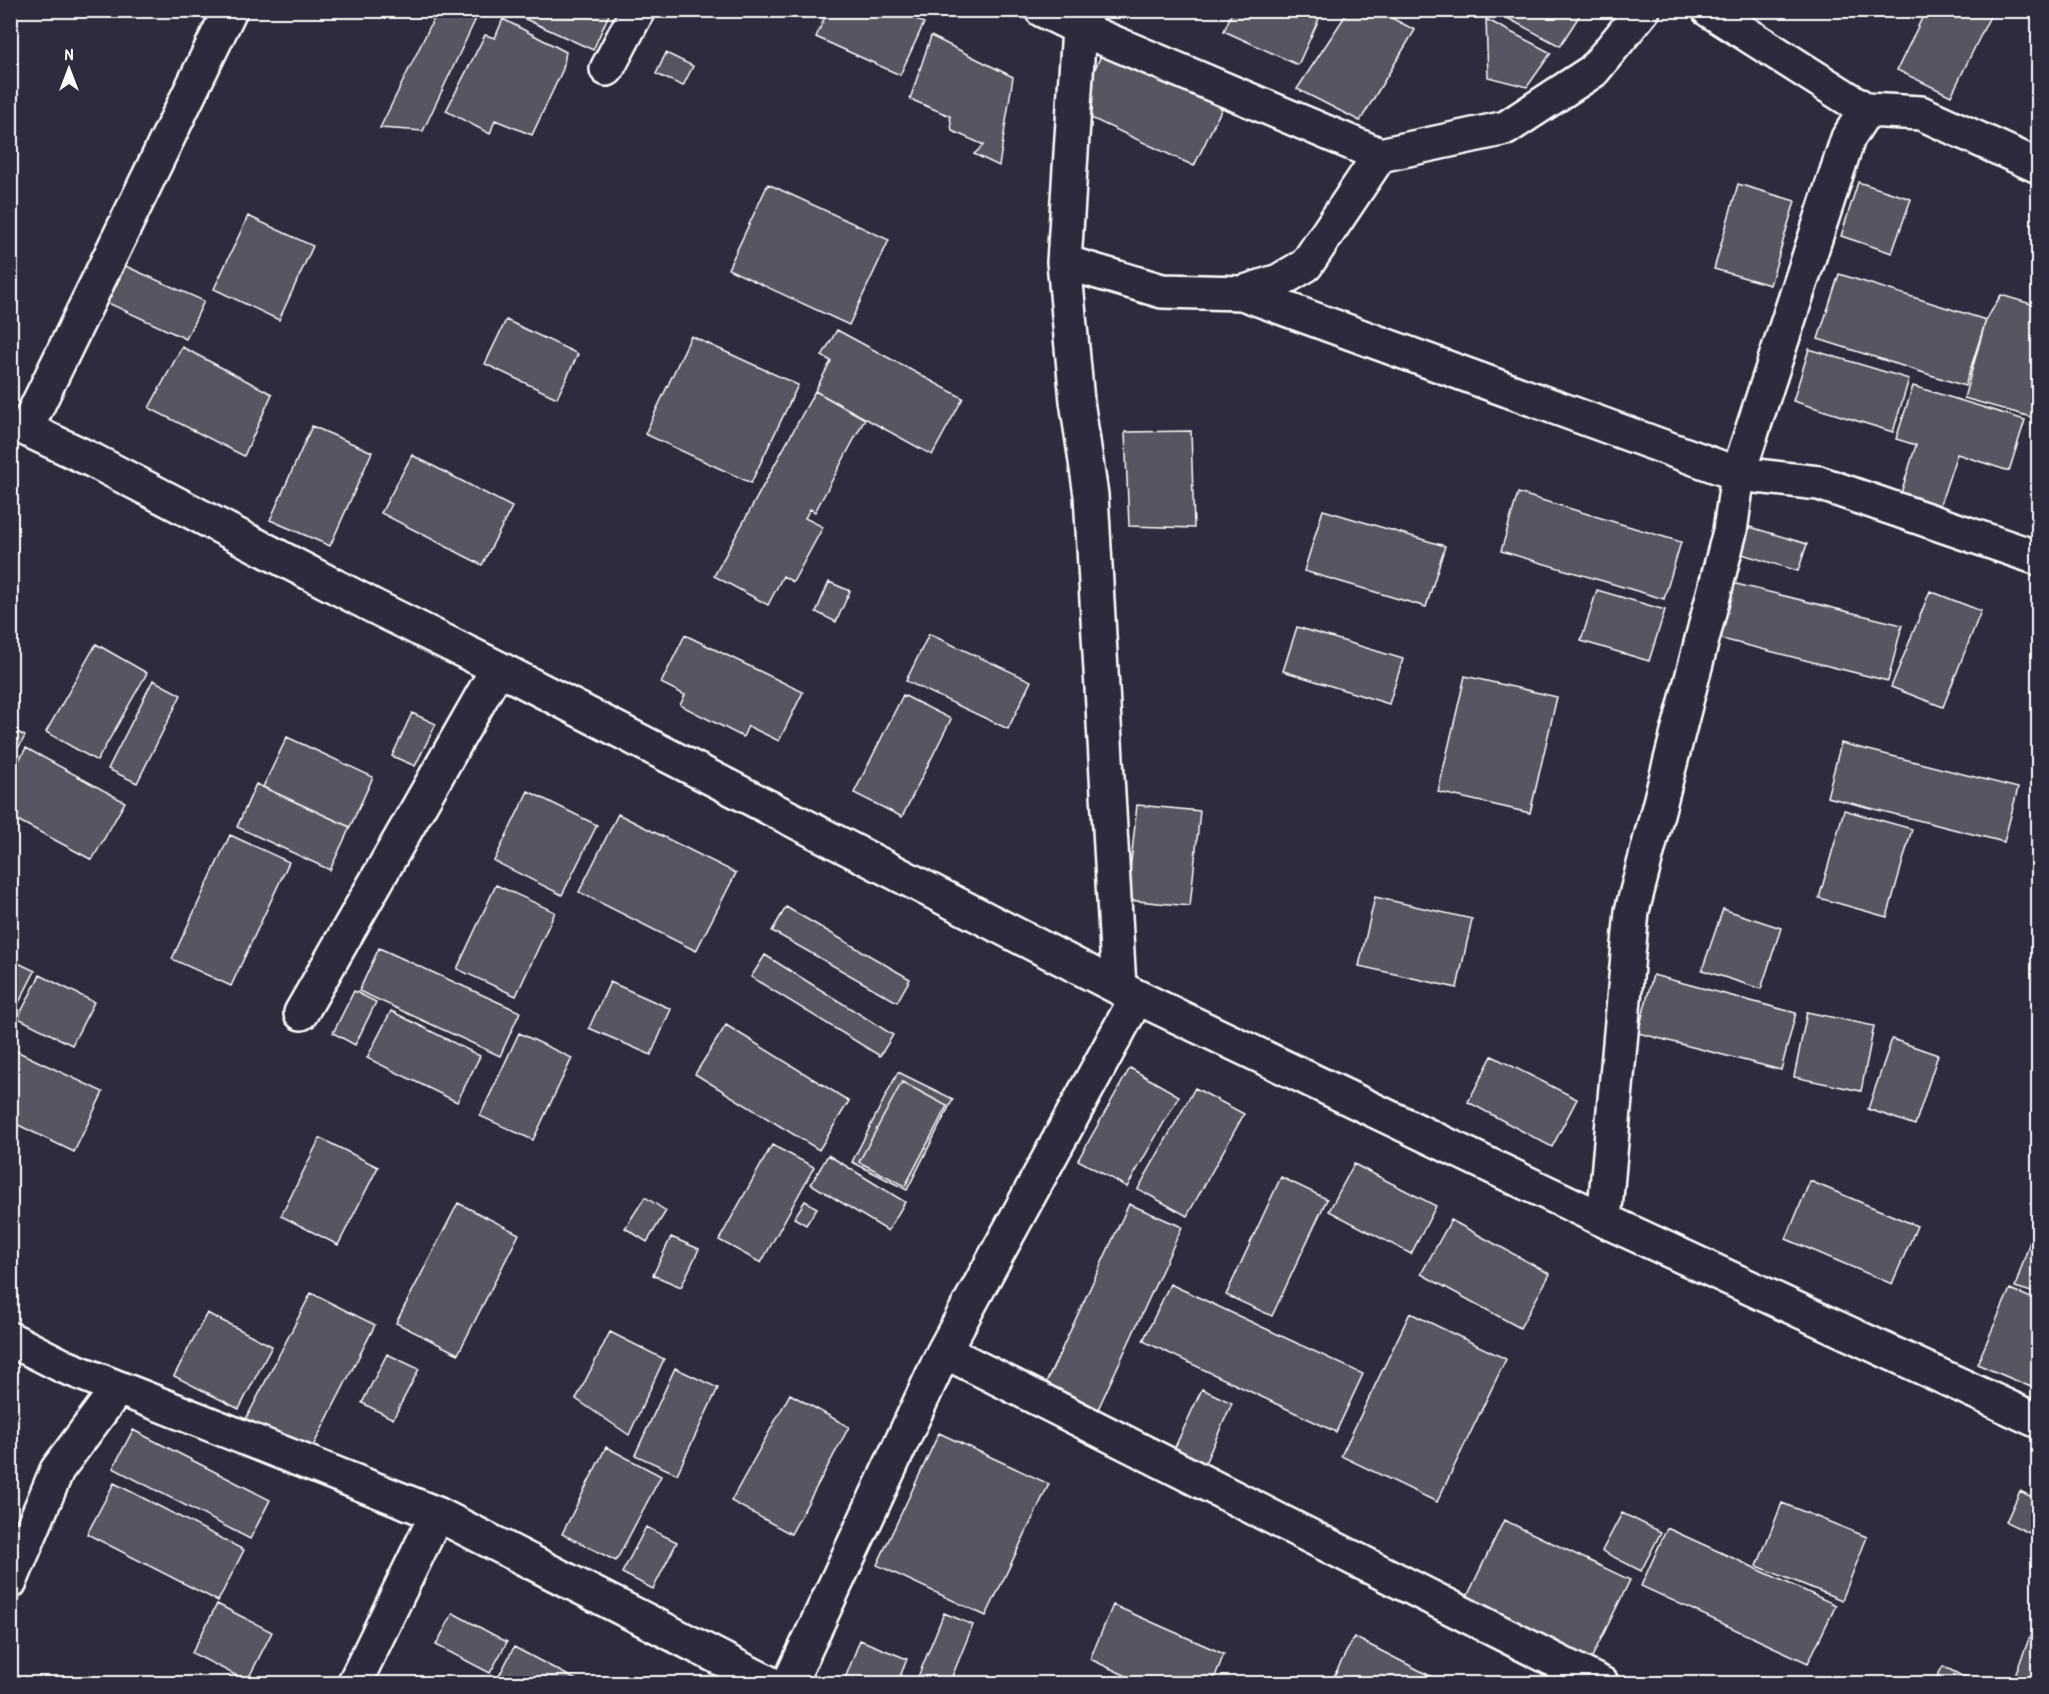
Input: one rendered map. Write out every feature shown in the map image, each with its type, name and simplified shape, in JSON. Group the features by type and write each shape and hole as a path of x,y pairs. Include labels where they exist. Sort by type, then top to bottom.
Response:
{"street":[{"path":"230,10 18,426 94,461 1128,992 1604,1220 2038,1421"},
{"path":"607,69 638,10"},
{"path":"1042,10 1083,19 1380,155 1506,128 1593,71 1643,10"},
{"path":"1709,10 1866,110 1921,113 2038,166"},
{"path":"789,1683 944,1351 1128,992 1091,495 1077,401 1064,262 1083,19"},
{"path":"1604,1220 1632,910 1730,531 1738,474 1848,138 1866,110"},
{"path":"1242,293 1279,281 1306,265 1380,155"},
{"path":"1064,262 1162,291 1242,293 1738,474 1818,483 2038,558"},
{"path":"301,1013 498,668"},
{"path":"10,1339 63,1366 437,1514 771,1683"},
{"path":"944,1351 1602,1683"},
{"path":"10,1582 57,1470 118,1388"},
{"path":"354,1683 437,1514"}],"building":[{"path":"438,10 480,10 423,131 380,128"},
{"path":"526,10 611,10 593,50 523,18"},
{"path":"828,10 898,10 924,23 900,75 816,37"},
{"path":"1233,10 1323,10 1298,65 1224,31"},
{"path":"1349,10 1376,10 1415,30 1360,121 1297,89"},
{"path":"1492,10 1583,10 1560,46"},
{"path":"1926,10 1993,10 1951,96 1897,70"},
{"path":"503,19 566,52 563,69 532,135 495,120 490,134 446,111 485,35 495,38"},
{"path":"1486,19 1551,53 1527,87 1488,77"},
{"path":"931,36 1013,77 999,166 974,154 984,145 952,131 950,116 910,99"},
{"path":"1103,51 1223,106 1194,166 1076,111"},
{"path":"666,53 693,66 683,86 656,74"},
{"path":"1858,182 1911,199 1892,253 1841,236"},
{"path":"768,184 889,240 849,325 728,269"},
{"path":"1738,184 1795,201 1770,285 1714,269"},
{"path":"248,216 313,246 279,320 214,289"},
{"path":"112,260 204,301 186,339 95,297"},
{"path":"1839,274 1986,320 1965,386 1818,339"},
{"path":"2001,295 2038,306 2038,419 1964,398 1986,320"},
{"path":"506,320 578,354 557,398 485,364"},
{"path":"837,330 963,398 932,455 815,391 831,361 822,356"},
{"path":"691,336 798,385 751,483 645,434"},
{"path":"182,347 272,394 244,456 149,408"},
{"path":"1809,349 1909,379 1893,432 1793,401"},
{"path":"1913,386 2025,420 2009,471 1957,454 1940,505 1901,493 1916,445 1896,439"},
{"path":"815,391 865,419 815,512 810,509 805,518 823,527 793,582 783,576 768,605 714,576"},
{"path":"312,426 372,452 330,546 270,520"},
{"path":"1191,431 1194,528 1129,526 1125,432"},
{"path":"412,455 512,507 482,565 381,513"},
{"path":"1518,493 1681,542 1664,599 1501,551"},
{"path":"1323,510 1445,546 1426,607 1304,571"},
{"path":"1750,527 1807,544 1798,571 1742,554"},
{"path":"1724,581 1902,625 1888,681 1710,636"},
{"path":"829,582 850,591 836,622 816,612"},
{"path":"1597,590 1665,610 1649,661 1581,641"},
{"path":"1930,591 1981,611 1943,707 1891,687"},
{"path":"1297,627 1403,659 1389,704 1283,671"},
{"path":"929,634 1031,681 1008,729 906,681"},
{"path":"685,635 803,692 779,741 748,726 743,737 680,705 685,695 661,683"},
{"path":"96,644 147,673 97,761 46,732"},
{"path":"1465,676 1557,697 1530,813 1438,792"},
{"path":"153,680 181,695 137,783 108,769"},
{"path":"903,695 951,719 902,817 854,793"},
{"path":"412,713 436,724 415,766 392,756"},
{"path":"10,728 25,736 10,763"},
{"path":"287,737 373,777 350,827 263,787"},
{"path":"1841,743 2018,788 2004,842 1827,797"},
{"path":"26,748 125,802 92,860 10,816 10,776"},
{"path":"256,784 350,827 330,870 237,827"},
{"path":"528,791 597,825 562,895 494,861"},
{"path":"1137,805 1200,811 1190,906 1127,900"},
{"path":"1844,810 1912,829 1887,917 1819,898"},
{"path":"618,814 736,873 696,951 579,892"},
{"path":"230,835 289,862 231,986 172,959"},
{"path":"496,885 555,912 516,996 457,969"},
{"path":"1375,897 1472,919 1457,988 1359,966"},
{"path":"786,907 910,979 897,1002 772,931"},
{"path":"1723,909 1781,928 1761,989 1702,970"},
{"path":"379,948 520,1012 500,1056 359,991"},
{"path":"765,955 893,1035 880,1056 751,977"},
{"path":"10,959 35,971 10,1020"},
{"path":"40,975 94,1002 72,1045 18,1018"},
{"path":"1653,975 1796,1013 1781,1070 1638,1033"},
{"path":"610,982 671,1009 651,1055 589,1028"},
{"path":"354,991 376,1002 355,1045 333,1033"},
{"path":"391,1011 480,1056 457,1102 367,1058"},
{"path":"1807,1012 1874,1026 1861,1091 1794,1077"},
{"path":"726,1025 849,1101 819,1150 695,1074"},
{"path":"519,1033 572,1058 533,1140 480,1116"},
{"path":"1892,1039 1938,1055 1915,1125 1868,1109"},
{"path":"10,1048 103,1092 74,1152 10,1121"},
{"path":"1492,1056 1577,1099 1552,1147 1468,1102"},
{"path":"1130,1068 1179,1096 1127,1187 1078,1160"},
{"path":"898,1072 953,1099 907,1190 852,1162"},
{"path":"902,1082 947,1106 905,1186 859,1162"},
{"path":"1195,1088 1244,1114 1187,1216 1138,1189"},
{"path":"320,1138 378,1167 338,1245 281,1216"},
{"path":"772,1145 814,1167 761,1263 719,1240"},
{"path":"828,1155 905,1202 888,1231 811,1184"},
{"path":"1354,1164 1436,1206 1411,1254 1329,1211"},
{"path":"1281,1177 1327,1199 1272,1316 1226,1295"},
{"path":"1810,1181 1917,1226 1892,1284 1786,1239"},
{"path":"645,1197 666,1211 647,1242 625,1228"},
{"path":"805,1201 817,1208 806,1225 794,1218"},
{"path":"458,1203 519,1234 458,1354 396,1323"},
{"path":"1129,1204 1182,1227 1093,1420 1040,1396"},
{"path":"1451,1220 1550,1274 1520,1328 1421,1274"},
{"path":"2034,1229 2038,1230 2038,1294 2015,1287"},
{"path":"671,1237 699,1249 681,1287 653,1275"},
{"path":"1170,1284 1363,1374 1336,1432 1143,1341"},
{"path":"2010,1289 2038,1301 2038,1390 1977,1364"},
{"path":"311,1293 375,1325 310,1452 246,1419"},
{"path":"207,1313 272,1346 239,1409 174,1376"},
{"path":"1410,1313 1506,1359 1437,1502 1341,1456"},
{"path":"610,1332 664,1359 629,1435 576,1399"},
{"path":"387,1354 419,1369 393,1419 362,1403"},
{"path":"675,1368 718,1388 677,1474 635,1455"},
{"path":"1202,1389 1232,1403 1201,1472 1170,1458"},
{"path":"790,1394 849,1427 791,1534 731,1501"},
{"path":"133,1430 270,1500 250,1539 113,1468"},
{"path":"939,1433 1049,1484 986,1616 877,1565"},
{"path":"606,1447 661,1476 616,1561 562,1534"},
{"path":"114,1483 244,1550 218,1601 87,1534"},
{"path":"2020,1491 2038,1500 2038,1537 2006,1522"},
{"path":"1782,1503 1867,1537 1842,1600 1757,1566"},
{"path":"1622,1513 1661,1532 1641,1571 1602,1551"},
{"path":"1504,1520 1630,1580 1589,1663 1464,1603"},
{"path":"646,1527 677,1542 653,1589 622,1573"},
{"path":"1667,1528 1836,1605 1808,1663 1641,1586"},
{"path":"217,1604 272,1632 247,1681 192,1653"},
{"path":"1113,1605 1224,1654 1212,1684 1144,1684 1090,1659"},
{"path":"453,1613 507,1642 490,1673 436,1645"},
{"path":"944,1613 973,1625 949,1684 934,1684 918,1677"},
{"path":"2038,1616 2038,1684 2023,1684 2013,1680"},
{"path":"1354,1637 1446,1684 1339,1684 1332,1680"},
{"path":"860,1640 907,1659 897,1684 851,1684 844,1681"},
{"path":"514,1647 582,1683 495,1684"},
{"path":"1943,1666 1977,1684 1933,1684"}]}
